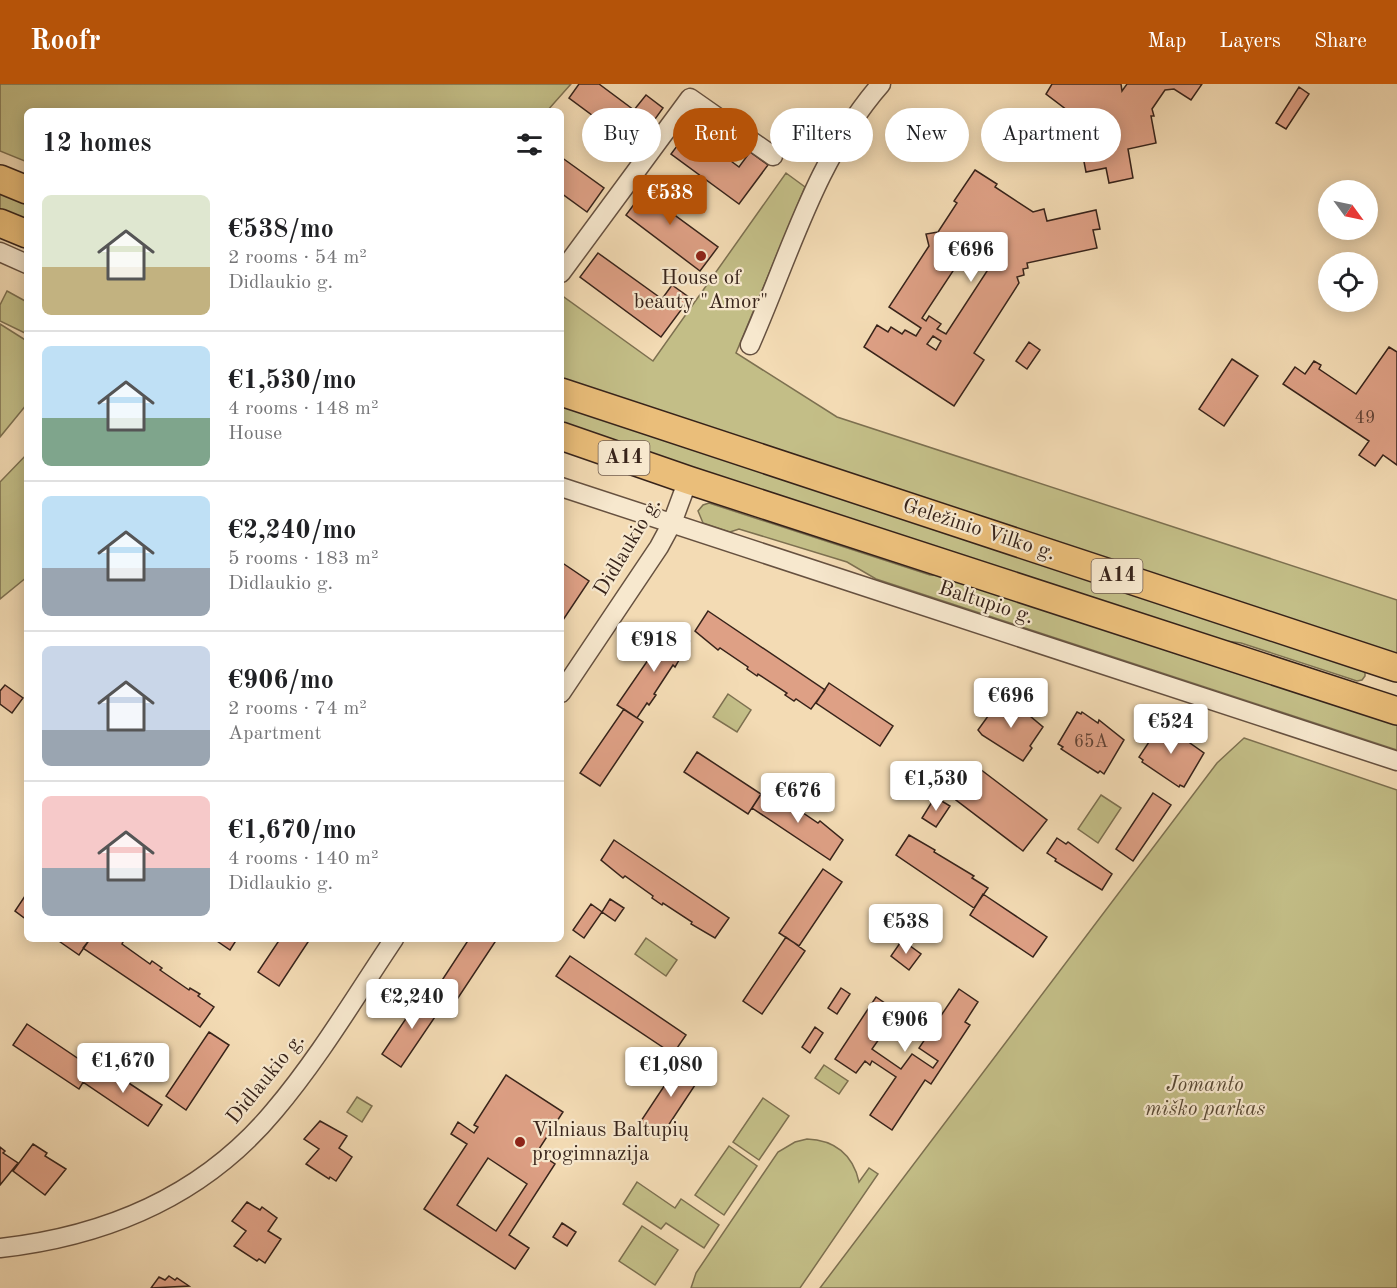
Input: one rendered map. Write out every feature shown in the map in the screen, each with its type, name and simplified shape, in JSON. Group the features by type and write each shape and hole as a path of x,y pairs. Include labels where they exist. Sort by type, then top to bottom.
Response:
{"highway":[{"path":"0,179 24,189"},
{"path":"0,223 24,233"},
{"name":"Geležinio Vilko g.","path":"564,393 1397,668"},
{"name":"Geležinio Vilko g.","path":"564,436 688,480 1397,711"},
{"path":"1344,693 1363,688 1371,677 1371,670 1361,656"}],"street":[{"path":"750,345 817,185 852,123 881,84"},
{"path":"564,269 690,98 770,154"},
{"path":"0,252 24,263"},
{"name":"Didlaukio g.","path":"564,689 659,547 672,523 688,480"},
{"name":"Baltupio g.","path":"564,488 1397,761"},
{"name":"Didlaukio g.","path":"0,1248 51,1242 108,1226 161,1203 211,1171 257,1130 284,1098 392,942"}],"green space":[{"path":"0,84 571,84 550,108 24,108 24,161 0,151"},
{"path":"786,173 805,187 736,353 837,417 1397,600 1397,659 564,381 564,297 653,361"},
{"path":"0,187 24,198 24,222 0,212"},
{"path":"7,291 24,300 24,333 0,321 0,305"},
{"path":"0,324 24,339 24,408 0,437"},
{"path":"564,402 1365,669 1365,676 1362,680 1357,681 1241,643 1204,638 564,427"},
{"path":"24,457 24,579 0,599 0,482"},
{"path":"709,503 930,575 959,576 1397,721 1397,750 876,579 847,562 739,529 730,532 703,523 698,511 703,505"},
{"path":"728,694 751,710 737,732 713,717"},
{"name":"Jomanto miško parkas","path":"1244,738 1397,790 1397,1288 820,1288 1217,763"},
{"path":"1101,795 1121,808 1098,843 1078,829"},
{"path":"646,938 677,960 666,976 635,954"},
{"path":"824,1065 848,1081 839,1094 815,1078"},
{"path":"357,1097 372,1106 362,1122 347,1112"},
{"path":"763,1098 789,1116 759,1160 733,1142"},
{"path":"807,1139 826,1142 841,1150 852,1164 859,1182 869,1168 878,1174 800,1288 691,1288 696,1273 778,1152 795,1142"},
{"path":"729,1146 757,1166 724,1215 695,1195"},
{"path":"637,1182 675,1208 681,1199 719,1225 704,1248 666,1223 661,1229 623,1204"},
{"path":"642,1226 678,1250 655,1285 619,1261"}],"building":[{"path":"579,84 599,84 631,108 582,108 569,98"},
{"path":"1052,84 1121,84 1122,91 1127,84 1202,84 1191,100 1174,89 1165,90 1152,109 1154,116 1151,116 1156,143 1128,149 1133,178 1109,183 1106,168 1086,172 1084,162 1121,162 1121,108 1064,108 1046,94"},
{"path":"1299,87 1309,94 1286,129 1276,123"},
{"path":"646,95 663,108 661,111 661,108 636,108"},
{"path":"758,158 768,165 739,204 682,162 732,162 739,167 743,162 758,162"},
{"path":"564,159 604,188 587,212 564,195"},
{"path":"975,170 997,184 995,187 1033,212 1044,209 1047,221 1096,210 1100,229 1093,230 1097,248 1027,263 1028,268 1023,269 1024,275 1017,277 1019,283 974,353 984,360 954,406 864,347 877,325 888,332 891,327 902,334 905,330 916,336 921,328 889,307 929,246 926,234 938,232 957,203 954,201","holes":["1000,233 1004,245 946,334 937,329 941,324 929,316 926,321 922,318 974,239","933,336 941,341 936,350 927,344"]},
{"path":"655,176 673,189 661,205 718,247 700,271 626,215"},
{"path":"598,253 662,299 672,285 690,298 661,337 580,277"},
{"path":"1029,342 1040,350 1027,369 1016,361"},
{"path":"1389,347 1397,352 1397,465 1383,455 1375,466 1359,455 1369,441 1283,384 1295,367 1305,374 1314,361 1321,365 1319,369 1356,394"},
{"path":"1232,359 1258,376 1224,426 1199,409"},
{"path":"564,564 589,581 564,618"},
{"path":"708,611 825,690 811,709 785,695 787,693 758,674 757,676 720,648 718,650 695,631"},
{"path":"670,628 690,641 675,667 673,665 654,694 656,695 649,705 647,703 637,718 617,705"},
{"path":"829,683 893,726 880,746 816,703"},
{"path":"5,685 23,698 12,713 0,704 0,691"},
{"path":"996,698 1000,701 1002,699 1017,709 1018,706 1043,727 1023,761 982,735 978,730 991,712 988,710"},
{"path":"624,709 643,722 600,786 580,773"},
{"path":"1077,712 1081,714 1082,712 1098,723 1099,720 1124,740 1104,774 1100,771 1098,773 1061,749 1063,747 1058,744"},
{"path":"1158,722 1191,741 1190,743 1204,753 1184,787 1180,785 1179,787 1142,762 1143,760 1139,757 1151,739 1148,737"},
{"path":"697,752 761,794 748,814 684,772"},
{"path":"980,769 1047,820 1023,851 956,800"},
{"path":"765,788 780,798 781,795 818,823 820,821 843,840 830,860 752,808"},
{"path":"1153,793 1171,805 1133,861 1116,849"},
{"path":"935,797 950,806 936,827 922,818"},
{"path":"909,835 974,876 972,878 988,888 974,908 896,855"},
{"path":"1057,838 1066,844 1068,842 1112,874 1102,890 1055,861 1056,859 1047,853"},
{"path":"614,840 729,918 715,938 663,903 662,905 652,898 653,896 625,876 623,878 601,860"},
{"path":"823,869 842,882 799,946 779,933"},
{"path":"983,894 1047,937 1033,957 970,915"},
{"path":"24,898 24,918 15,911"},
{"path":"610,899 624,908 615,921 602,912"},
{"path":"591,904 602,912 584,938 573,930"},
{"path":"786,937 805,951 762,1014 743,1001"},
{"path":"902,940 921,954 909,970 891,956"},
{"path":"60,942 88,942 79,955"},
{"path":"88,942 123,942 122,944 150,964 152,961 162,968 160,970 189,990 190,988 200,994 198,996 214,1007 200,1027 83,948"},
{"path":"218,942 235,942 230,950"},
{"path":"278,942 308,942 279,986 258,972"},
{"path":"467,942 495,942 452,1007 433,994"},
{"path":"570,956 686,1035 673,1054 556,976"},
{"path":"841,988 850,994 837,1014 828,1008"},
{"path":"959,989 978,1002 965,1022 970,1025 931,1084 925,1080 892,1130 870,1115 896,1077 872,1061 870,1065 865,1061 856,1073 835,1059 876,997 898,1012 872,1049 901,1069 912,1054 933,1068 938,1061 919,1048"},
{"path":"424,992 443,1005 401,1067 382,1054"},
{"path":"27,1024 92,1068 79,1089 13,1045"},
{"path":"815,1027 823,1033 810,1053 802,1047"},
{"path":"209,1032 229,1045 186,1110 166,1096"},
{"path":"682,1059 703,1073 660,1138 639,1124"},
{"path":"97,1062 162,1105 148,1126 83,1082"},
{"path":"506,1075 563,1112 537,1152 555,1164 509,1235 529,1248 515,1269 424,1209 467,1144 451,1134 458,1122 474,1133 478,1127 474,1125","holes":["488,1158 527,1184 496,1231 457,1205"]},
{"path":"320,1121 347,1136 339,1148 352,1157 336,1181 306,1164 319,1149 304,1139"},
{"path":"33,1144 47,1153 45,1156 66,1169 45,1195 13,1171"},
{"path":"0,1147 5,1151 3,1153 18,1163 0,1185"},
{"path":"247,1202 260,1210 262,1207 277,1218 268,1231 281,1239 265,1263 259,1259 257,1261 234,1246 246,1231 232,1221"},
{"path":"562,1223 576,1232 567,1246 553,1237"},
{"path":"169,1276 189,1286 151,1288 159,1277 165,1280"}],"place":[{"name":"House of beauty \"Amor\"","path":"701,256"},
{"name":"Vilniaus Baltupių progimnazija","path":"520,1142"}]}
